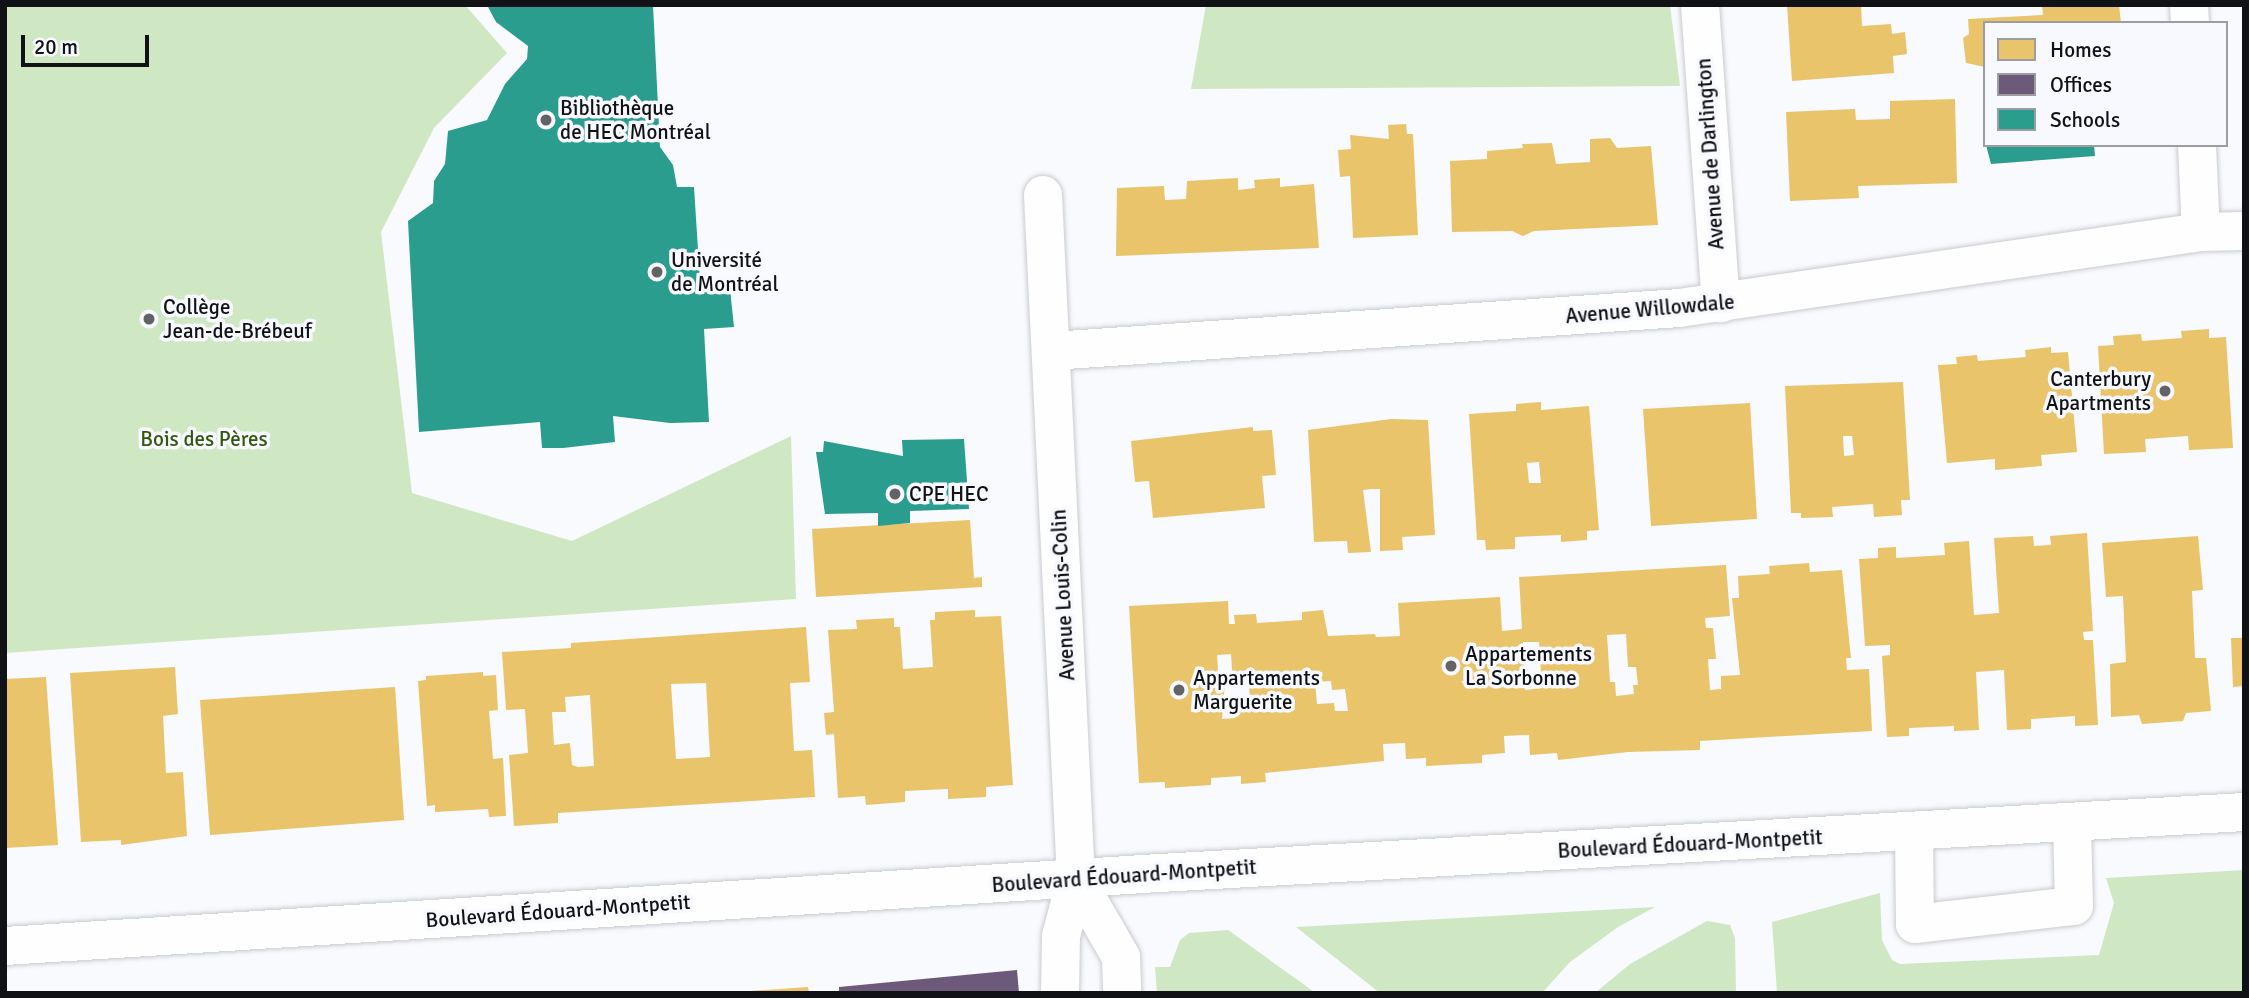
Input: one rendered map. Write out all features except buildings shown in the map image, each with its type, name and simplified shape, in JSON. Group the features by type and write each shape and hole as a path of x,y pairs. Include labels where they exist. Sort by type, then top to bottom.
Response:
{"street":[{"name":"Avenue de Darlington","path":"1700,5 1721,303"},
{"path":"2197,147 2201,232"},
{"name":"Avenue Louis-Colin","path":"1043,195 1076,880 1061,936 1060,993"},
{"name":"Avenue Willowdale","path":"1052,351 1721,303 2201,232 2244,231"},
{"name":"Boulevard Édouard-Montpetit","path":"5,946 2244,812"},
{"path":"1914,832 1915,924 2074,906 2072,823"},
{"path":"1076,880 1121,957 1122,993"}],"green space":[{"name":"Bois des Pères","path":"5,5 465,5 507,53 434,128 381,232 412,493 572,541 791,436 796,599 5,653"},
{"path":"1206,5 1670,5 1680,86 1191,89"},
{"path":"2244,870 2244,993 1777,993 1772,922 1880,893 1882,940 1892,960 1900,964 2099,955 2114,903 2106,878"},
{"path":"1655,907 1618,927 1570,962 1542,993 1380,993 1296,927"},
{"path":"1707,921 1730,925 1735,938 1736,993 1595,993 1630,964"},
{"path":"1228,930 1315,993 1157,993 1155,967 1170,967 1180,940 1189,933"}],"place":[{"name":"Bibliothèque de HEC Montréal","path":"546,120"},
{"name":"Université de Montréal","path":"657,272"},
{"name":"Collège Jean-de-Brébeuf","path":"149,319"},
{"name":"Canterbury Apartments","path":"2165,391"},
{"name":"CPE HEC","path":"895,494"},
{"name":"Appartements La Sorbonne","path":"1451,666"},
{"name":"Appartements Marguerite","path":"1179,690"}]}
